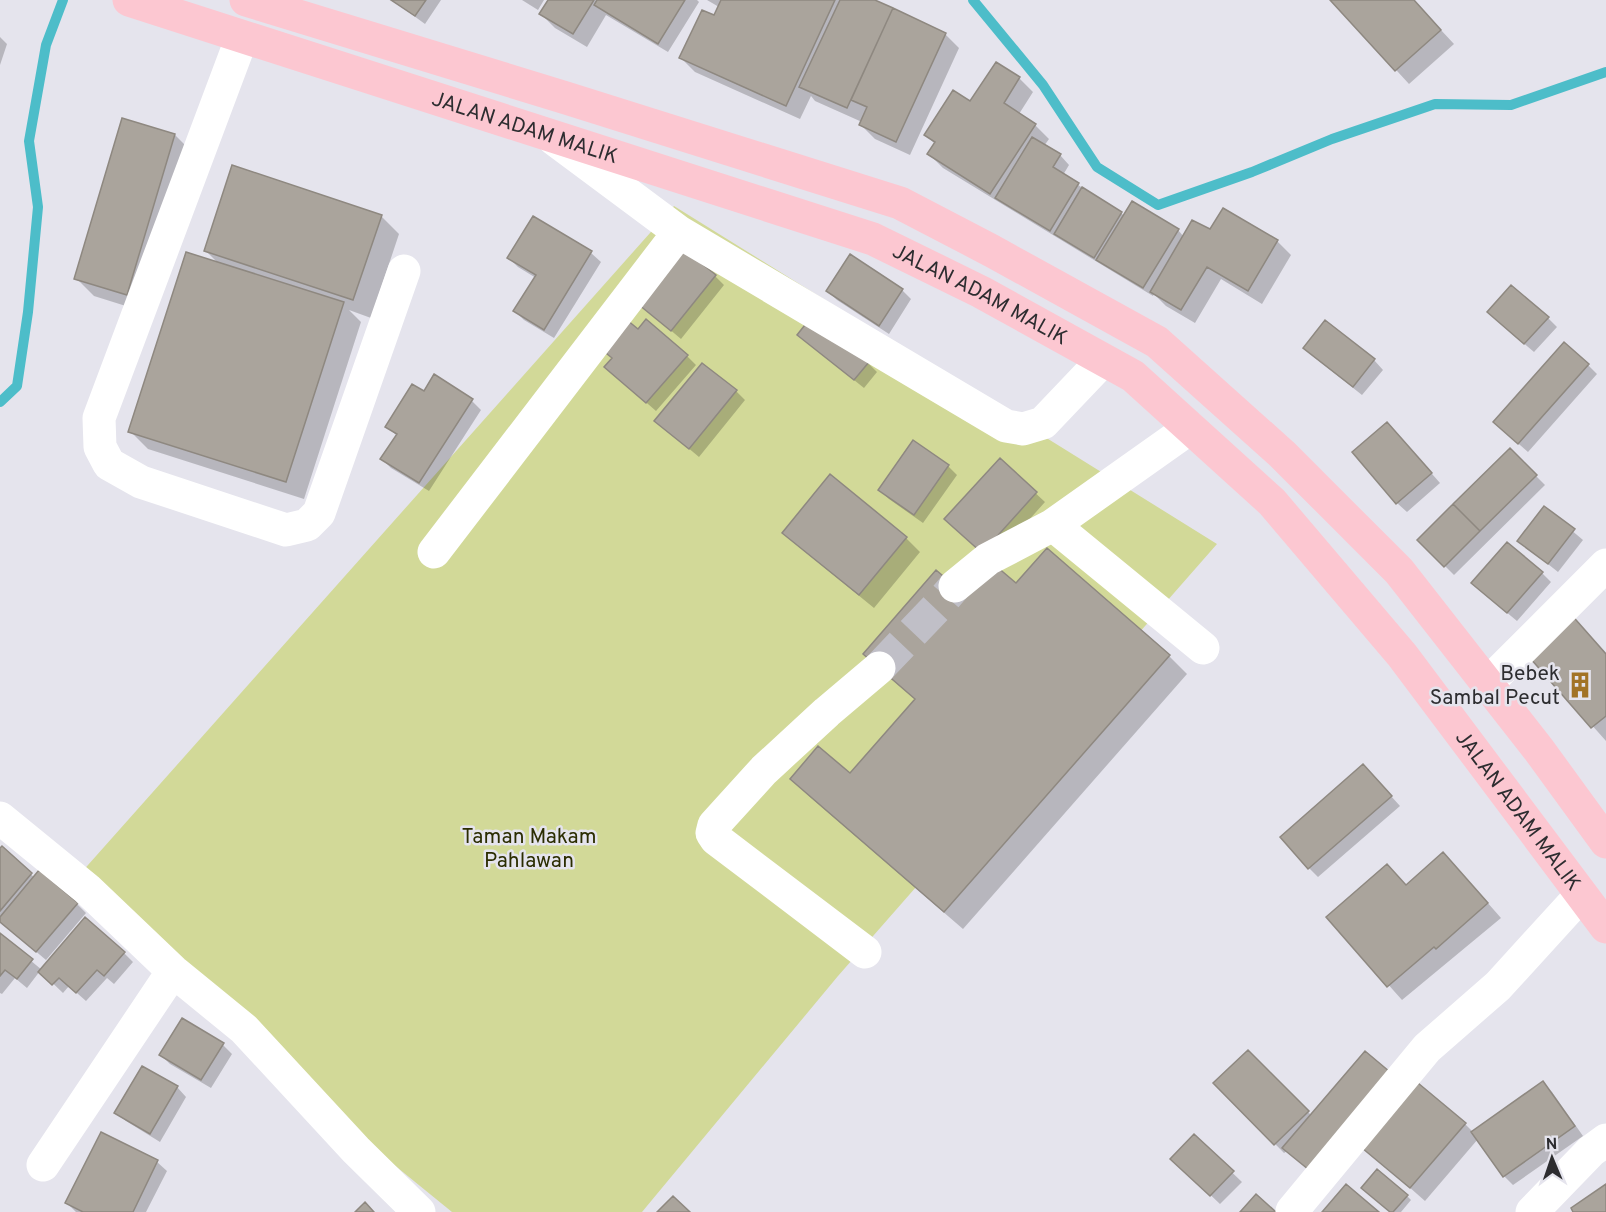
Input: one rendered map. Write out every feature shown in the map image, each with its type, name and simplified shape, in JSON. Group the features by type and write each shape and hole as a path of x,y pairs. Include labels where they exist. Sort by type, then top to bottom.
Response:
{"main road":[{"name":"JALAN ADAM MALIK","path":"129,0 873,239 981,292 1133,376 1272,502 1402,655 1606,927"},
{"name":"JALAN ADAM MALIK","path":"246,0 900,203 1157,342 1282,454 1399,571 1539,750 1606,842"},
{"path":"507,123 519,83"},
{"path":"1103,360 1127,325"}],"street":[{"path":"242,37 99,418 100,447 109,464 141,482 286,530 307,525 319,513 404,271"},
{"path":"549,136 679,232 1005,426 1023,429 1043,423 1103,360"},
{"path":"434,552 679,232"},
{"path":"955,586 988,559 1053,525 1190,428"},
{"path":"1053,525 1203,648"},
{"path":"1487,684 1606,565"},
{"path":"865,952 717,839 712,832 714,825 764,770 879,668"},
{"path":"0,818 87,889 173,971 244,1029 357,1150 419,1212"},
{"path":"1292,1211 1427,1048 1498,986 1581,895"},
{"path":"43,1165 173,971"},
{"path":"1532,1212 1591,1151 1606,1140"}],"green space":[{"name":"Taman Makam Pahlawan","path":"674,206 1217,544 838,976 642,1212 452,1212 393,1164 80,874"}],"building":[{"path":"391,0 426,0 415,16"},
{"path":"548,0 594,0 573,34 539,14"},
{"path":"597,0 685,0 658,44 594,5"},
{"path":"721,0 835,0 786,106 679,58 702,10 714,15"},
{"path":"840,0 875,0 893,8 847,108 799,87"},
{"path":"1330,0 1414,0 1441,30 1395,71"},
{"path":"893,8 946,33 896,142 859,125 867,107 851,100"},
{"path":"996,62 1020,77 1004,103 1036,124 990,194 927,154 935,142 924,135 953,90 970,101"},
{"path":"122,118 175,134 127,295 74,279"},
{"path":"1032,137 1061,154 1053,167 1079,183 1050,231 995,198"},
{"path":"232,165 382,215 353,300 204,251"},
{"path":"1082,187 1122,212 1094,258 1054,234"},
{"path":"1132,201 1179,229 1143,288 1096,260"},
{"path":"1223,208 1278,240 1248,291 1207,267 1181,310 1150,292 1192,220 1210,229"},
{"path":"533,216 592,251 544,330 513,311 536,275 507,258"},
{"path":"677,244 716,275 671,331 633,300"},
{"path":"186,252 344,302 286,482 128,432"},
{"path":"850,254 903,289 879,326 826,291"},
{"path":"1511,285 1549,317 1524,344 1487,312"},
{"path":"812,316 869,362 854,380 797,335"},
{"path":"646,319 688,355 646,403 604,367 612,358 601,349 627,320 638,329"},
{"path":"1325,320 1375,359 1353,387 1303,348"},
{"path":"1564,342 1589,364 1518,444 1493,422"},
{"path":"702,363 737,390 689,449 654,421"},
{"path":"434,374 473,399 419,483 380,459 397,434 385,427 412,384 424,391"},
{"path":"1387,422 1432,473 1396,504 1352,452"},
{"path":"913,440 949,465 914,515 878,490"},
{"path":"1510,448 1537,475 1480,531 1453,504"},
{"path":"1000,458 1037,492 982,553 944,519"},
{"path":"830,474 907,537 859,595 782,533"},
{"path":"1453,504 1480,531 1444,567 1417,540"},
{"path":"1544,506 1575,529 1548,564 1517,541"},
{"path":"1507,542 1543,572 1507,613 1471,583"},
{"path":"1047,548 1170,655 944,912 790,779 818,746 850,773 915,699 863,654 936,570 962,592 990,561 1016,583"},
{"name":"Bebek Sambal Pecut","path":"1569,612 1606,654 1606,716 1591,728 1524,651"},
{"path":"1363,764 1392,796 1308,869 1280,837"},
{"path":"2,846 32,873 0,911 0,848"},
{"path":"1443,852 1488,903 1436,949 1434,947 1387,987 1326,917 1387,864 1406,885"},
{"path":"39,870 78,903 36,952 0,922 0,917"},
{"path":"85,917 125,952 104,976 97,970 76,993 59,978 52,985 38,972"},
{"path":"0,933 33,959 17,979 5,970 0,976"},
{"path":"182,1018 224,1043 201,1080 159,1055"},
{"path":"1248,1050 1309,1111 1274,1145 1213,1083"},
{"path":"1365,1051 1396,1077 1314,1174 1282,1148"},
{"path":"142,1066 178,1086 150,1134 114,1113"},
{"path":"1412,1078 1466,1123 1410,1188 1356,1143"},
{"path":"1543,1081 1575,1126 1503,1177 1471,1132"},
{"path":"101,1132 158,1160 133,1212 83,1212 65,1203"},
{"path":"1194,1134 1234,1171 1210,1196 1170,1159"},
{"path":"1377,1169 1408,1195 1393,1212 1361,1188"},
{"path":"1346,1184 1379,1212 1322,1212"},
{"path":"1606,1184 1606,1212 1573,1212 1571,1208"},
{"path":"1256,1194 1276,1212 1240,1212"},
{"path":"673,1196 690,1212 657,1212"},
{"path":"365,1202 374,1212 355,1212"}],"waterway":[{"path":"0,402 17,386 28,312 38,207 29,141 46,45 63,0"},
{"path":"973,0 1043,85 1097,167 1158,205 1252,172 1332,139 1435,104 1511,105 1606,72"}],"tunnel":[{"path":"879,668 955,586"}],"place":[{"name":"Bebek Sambal Pecut","path":"1580,685"}]}
